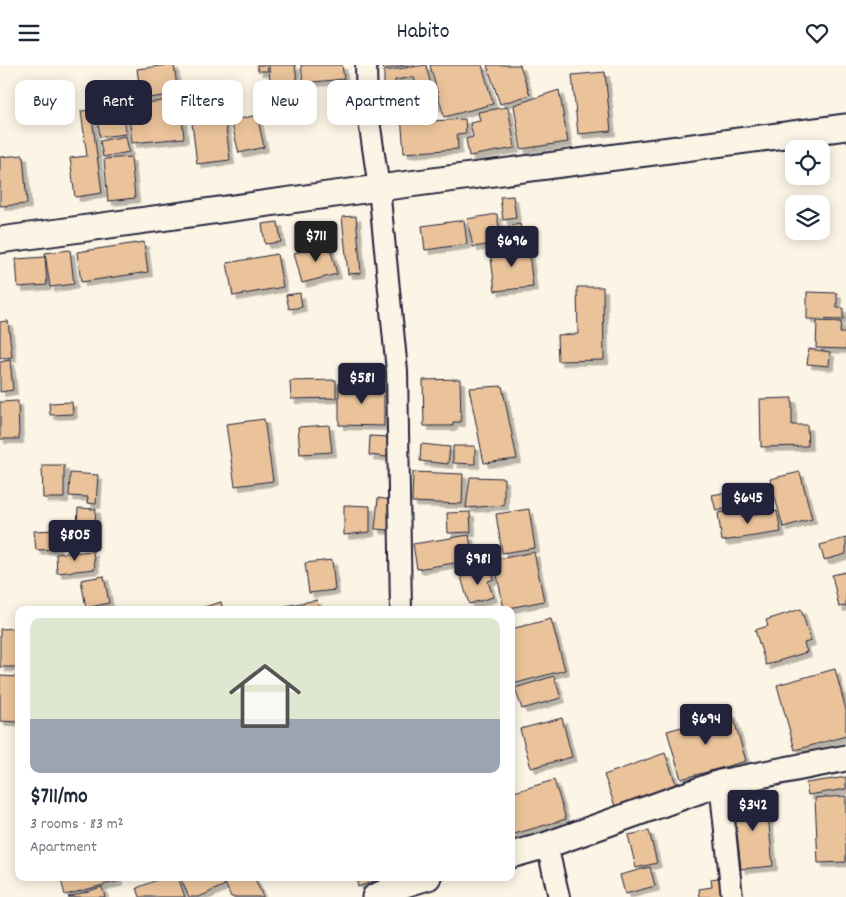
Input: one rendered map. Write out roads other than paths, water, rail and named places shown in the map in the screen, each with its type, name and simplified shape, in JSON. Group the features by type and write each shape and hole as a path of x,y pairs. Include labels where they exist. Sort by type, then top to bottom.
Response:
{"street":[{"path":"366,65 367,107 378,188 397,371 401,606"},
{"path":"0,240 846,127"},
{"path":"515,854 547,845 720,783 846,758"},
{"path":"720,783 732,897"},
{"path":"547,845 559,897"},
{"path":"376,897 411,884"}]}
